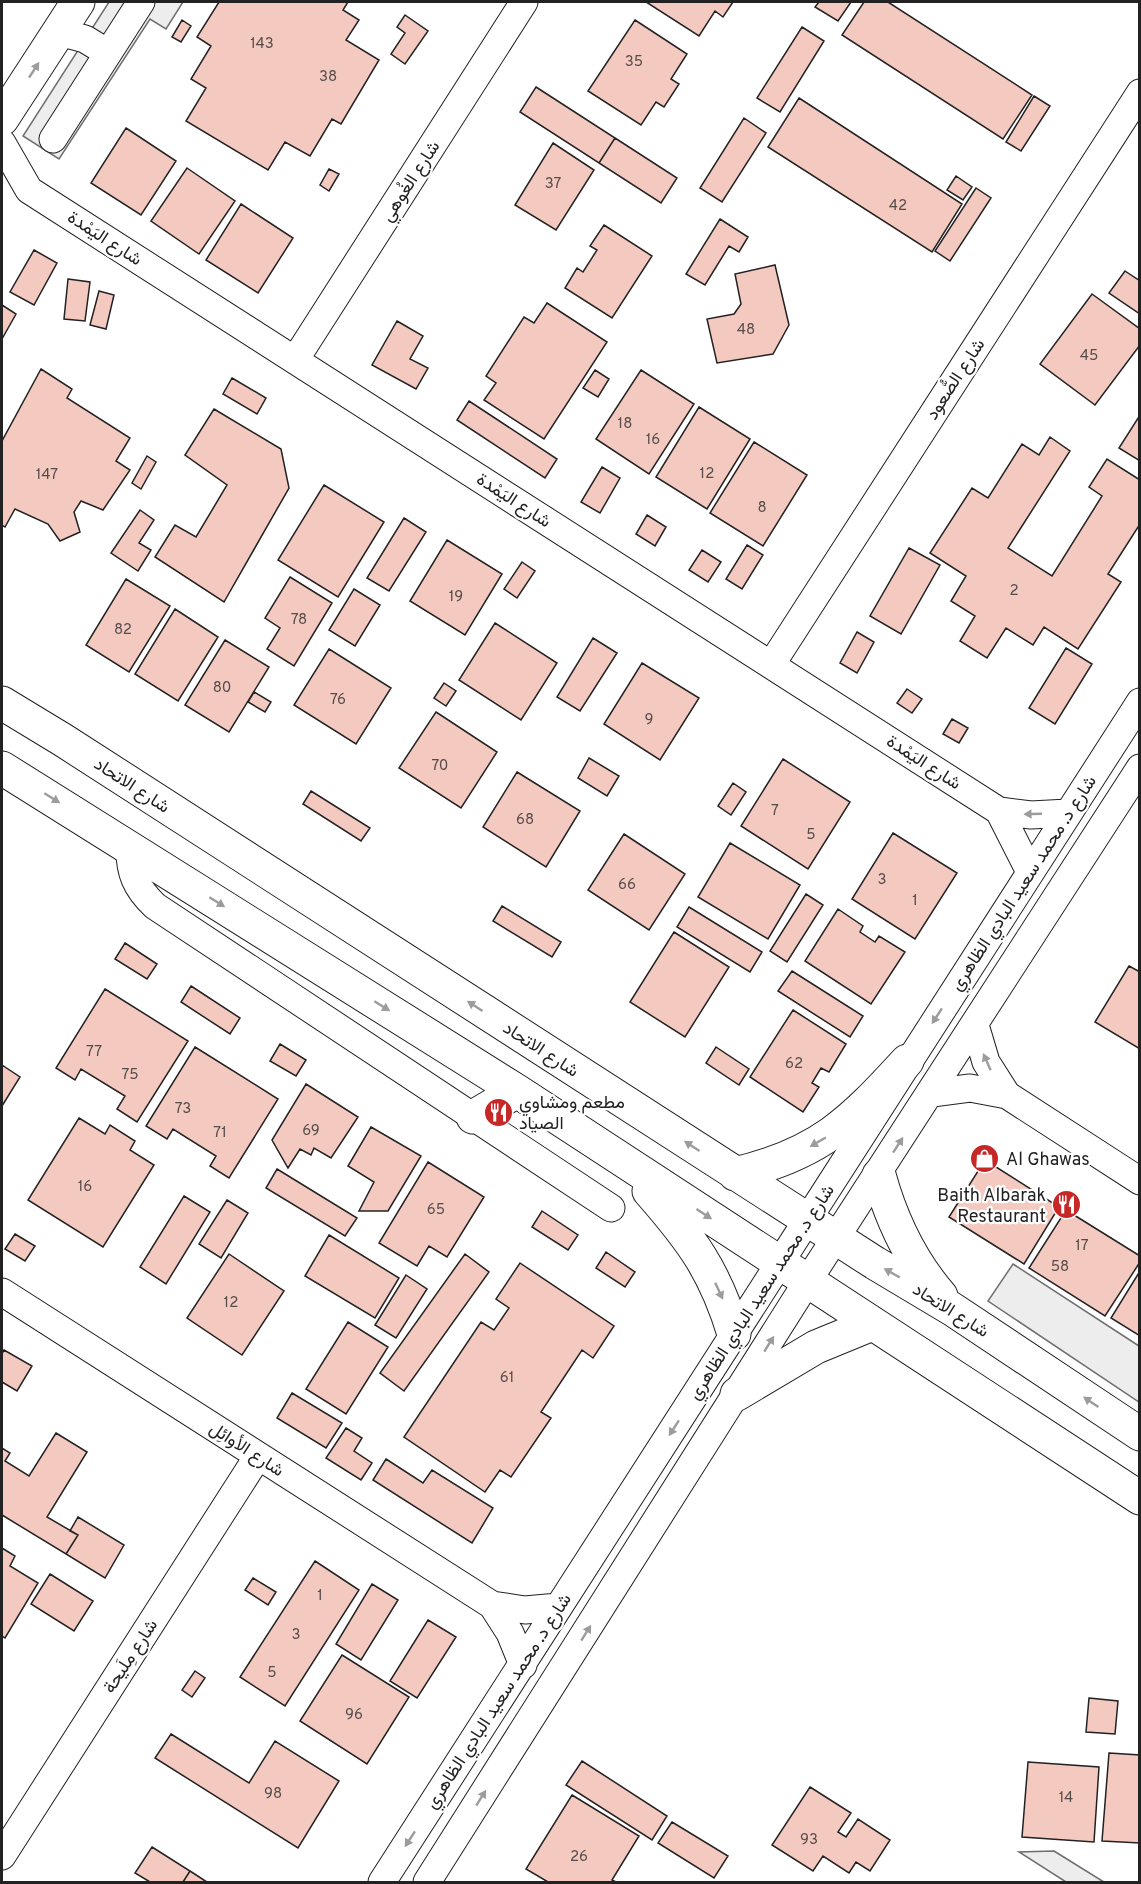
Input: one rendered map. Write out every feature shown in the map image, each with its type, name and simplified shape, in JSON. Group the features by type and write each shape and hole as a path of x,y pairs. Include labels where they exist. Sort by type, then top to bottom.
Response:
{"main road":[{"path":"2,119 78,2"},
{"name":"شارع الاتحاد","path":"2,703 836,1239 952,1309 1140,1434"},
{"path":"2,768 130,846 517,1091 1140,1498"},
{"path":"735,1174 795,1155 838,1131 858,1114 908,1061"},
{"path":"473,1117 517,1091"},
{"path":"622,1161 699,1251 724,1301 734,1334"},
{"path":"879,1175 899,1232 932,1285 952,1309"},
{"path":"737,1394 798,1357 872,1324"}],"street":[{"path":"53,139 141,2"},
{"name":"شارع الغُوهي","path":"295,360 524,2"},
{"path":"59,32 85,39 108,53"},
{"name":"شارع الصُّعود","path":"771,665 1140,93"},
{"name":"شارع اليَمْدة","path":"2,143 29,190 999,811 1031,815 1068,813"},
{"name":"شارع اليَمْدة","path":"2,187 29,190"},
{"name":"شارع د. محمد سعيد البادي الظاهري","path":"382,1882 1068,813 1130,733 1140,702"},
{"name":"شارع د. محمد سعيد البادي الظاهري","path":"428,1882 807,1282 879,1175 1140,768"},
{"path":"999,811 1030,872"},
{"path":"130,846 129,863 134,880 142,894 155,906 611,1208"},
{"path":"975,1025 986,1062 1007,1095"},
{"path":"932,1093 970,1088 1007,1095 1140,1181"},
{"name":"شارع الأوائِل","path":"2,1292 492,1605 525,1610 558,1607"},
{"name":"شارع مِلَيحة","path":"2,1856 258,1456"},
{"name":"شارع الأوائِل","path":"492,1605 510,1633 523,1665"}],"shaded area":[{"path":"109,2 183,2 166,29 150,19 59,159 23,136"},
{"path":"1013,1264 1139,1346 1139,1402 988,1301"},
{"path":"1054,1851 1104,1882 1066,1882 1019,1852"}],"building":[{"path":"219,2 348,2 343,10 359,20 346,40 379,60 341,124 332,119 310,156 285,142 268,170 186,121 206,88 191,79 211,46 197,37"},
{"path":"646,2 733,2 723,17 715,11 699,36"},
{"path":"819,2 851,2 838,21 815,7"},
{"path":"864,2 888,2 1032,95 1003,139 842,35"},
{"path":"405,15 428,31 405,64 391,54 405,33 397,27"},
{"path":"182,20 191,26 181,42 172,37"},
{"path":"635,20 687,54 671,79 679,84 664,107 656,102 641,125 588,91"},
{"path":"802,27 824,41 780,112 757,98"},
{"path":"536,87 615,138 599,163 520,112"},
{"path":"1034,96 1050,106 1021,151 1006,142"},
{"path":"799,98 962,204 932,252 768,147"},
{"path":"744,118 766,133 722,202 700,188"},
{"path":"126,128 176,161 141,215 91,183"},
{"path":"615,138 677,178 661,203 599,163"},
{"path":"553,143 594,170 556,230 515,205"},
{"path":"187,168 235,201 199,254 151,221"},
{"path":"329,169 339,174 329,191 320,185"},
{"path":"956,176 972,187 963,200 947,190"},
{"path":"976,188 991,198 950,261 935,251"},
{"path":"241,204 293,238 258,293 206,260"},
{"path":"720,219 748,237 739,252 729,246 705,285 686,274"},
{"path":"604,225 652,256 612,318 565,288 577,268 583,272 597,250 590,246"},
{"path":"34,250 57,263 34,305 10,292"},
{"path":"775,265 789,325 773,354 717,363 707,319 734,314 741,304 735,274"},
{"path":"1125,271 1140,281 1140,314 1109,293"},
{"path":"68,279 90,282 85,321 64,319"},
{"path":"99,291 114,295 106,329 90,325"},
{"path":"1092,294 1140,329 1140,345 1095,405 1040,364"},
{"path":"547,303 607,342 544,439 484,400 496,383 486,376 524,317 534,323"},
{"path":"2,305 16,314 2,339"},
{"path":"397,321 423,336 410,359 428,368 416,389 372,365"},
{"path":"41,369 72,389 67,398 130,438 116,461 130,470 103,510 81,501 74,512 80,532 60,541 48,524 15,509 5,527 2,525 2,441"},
{"path":"595,370 609,379 598,397 583,388"},
{"path":"641,370 694,404 649,474 596,439"},
{"path":"232,378 266,398 257,414 223,394"},
{"path":"469,401 557,459 545,478 457,420"},
{"path":"699,407 750,439 707,509 656,477"},
{"path":"214,409 281,449 289,488 224,602 155,557 175,525 196,537 227,485 185,455"},
{"path":"1140,415 1140,461 1119,448"},
{"path":"1050,437 1070,451 1008,548 1052,576 1102,496 1089,487 1107,459 1140,480 1140,524 1108,574 1121,582 1078,649 1044,627 1033,645 1006,628 987,658 960,641 975,616 951,601 966,576 930,553 972,488 988,498 1022,444 1039,455"},
{"path":"754,442 807,475 763,546 710,513"},
{"path":"147,456 156,462 141,489 132,483"},
{"path":"602,467 620,478 600,513 581,502"},
{"path":"324,485 384,522 338,597 278,560"},
{"path":"140,510 154,520 139,543 151,550 138,571 111,553"},
{"path":"647,515 666,527 655,546 636,534"},
{"path":"404,518 426,532 389,591 367,578"},
{"path":"447,540 502,574 465,635 410,601"},
{"path":"747,545 763,555 742,589 726,579"},
{"path":"909,548 940,565 901,634 870,616"},
{"path":"702,550 721,562 708,582 689,570"},
{"path":"522,562 535,571 517,598 504,589"},
{"path":"290,577 332,603 294,666 267,649 280,628 265,618"},
{"path":"126,579 170,606 129,672 86,645"},
{"path":"354,589 380,605 355,646 329,630"},
{"path":"175,609 218,637 178,701 135,674"},
{"path":"495,623 557,663 521,720 459,680"},
{"path":"857,632 874,642 857,673 840,663"},
{"path":"593,638 617,653 580,711 557,697"},
{"path":"225,640 269,667 229,732 185,705"},
{"path":"1066,648 1092,664 1055,724 1029,708"},
{"path":"329,649 391,688 356,744 294,705"},
{"path":"642,663 699,698 660,760 604,724"},
{"path":"444,683 456,691 446,706 434,698"},
{"path":"907,689 922,699 912,713 897,703"},
{"path":"254,692 271,702 265,712 248,702"},
{"path":"436,712 497,752 461,808 399,768"},
{"path":"952,719 968,728 959,743 943,734"},
{"path":"589,758 619,776 607,796 578,778"},
{"path":"783,759 850,802 808,869 741,826"},
{"path":"517,772 580,811 546,867 483,827"},
{"path":"733,783 746,792 731,815 718,806"},
{"path":"311,791 370,828 361,841 303,804"},
{"path":"893,833 957,873 915,939 852,899"},
{"path":"624,834 685,874 649,930 588,890"},
{"path":"730,843 800,885 768,939 698,897"},
{"path":"806,894 823,905 787,962 770,951"},
{"path":"502,906 561,942 552,957 493,921"},
{"path":"689,907 762,952 750,972 677,927"},
{"path":"838,909 863,926 860,932 875,942 879,936 905,952 871,1004 805,961"},
{"path":"674,932 729,967 685,1037 630,1002"},
{"path":"125,943 157,964 147,979 115,959"},
{"path":"1129,966 1140,972 1140,1049 1095,1022"},
{"path":"792,971 863,1016 850,1037 778,991"},
{"path":"191,986 240,1018 230,1034 181,1002"},
{"path":"105,989 188,1041 137,1122 117,1109 125,1096 81,1069 75,1080 56,1068"},
{"path":"793,1010 846,1044 829,1072 821,1068 812,1083 819,1087 803,1112 750,1077"},
{"path":"280,1044 306,1060 296,1076 270,1061"},
{"path":"195,1047 278,1099 229,1178 210,1166 216,1156 173,1129 167,1139 146,1126"},
{"path":"716,1047 749,1069 739,1085 706,1063"},
{"path":"2,1065 20,1077 2,1106"},
{"path":"306,1084 358,1117 331,1158 314,1148 311,1155 300,1149 288,1168 272,1140"},
{"path":"79,1118 105,1134 110,1125 135,1141 130,1150 154,1165 103,1247 28,1200"},
{"path":"371,1127 421,1156 388,1211 359,1211 374,1182 348,1166"},
{"path":"985,1160 1059,1207 1024,1264 949,1217"},
{"path":"428,1162 484,1197 447,1257 429,1246 417,1266 379,1243"},
{"path":"277,1169 357,1218 345,1236 266,1188"},
{"path":"184,1196 210,1212 166,1284 140,1267"},
{"path":"227,1200 248,1213 221,1258 199,1244"},
{"path":"1066,1210 1140,1256 1140,1262 1105,1316 1029,1268"},
{"path":"542,1211 578,1235 568,1250 532,1227"},
{"path":"15,1234 35,1246 25,1261 5,1249"},
{"path":"329,1235 399,1278 375,1318 305,1276"},
{"path":"606,1252 635,1272 625,1287 596,1268"},
{"path":"229,1254 284,1291 242,1355 187,1318"},
{"path":"465,1254 489,1272 404,1391 380,1373"},
{"path":"520,1263 614,1326 593,1358 582,1350 541,1412 551,1418 511,1477 500,1470 485,1492 404,1437 481,1322 494,1330 509,1308 496,1299"},
{"path":"1140,1271 1140,1336 1111,1318"},
{"path":"406,1275 427,1289 396,1338 375,1325"},
{"path":"348,1322 388,1347 346,1414 306,1389"},
{"path":"4,1350 32,1366 17,1391 2,1382"},
{"path":"292,1393 342,1423 326,1448 277,1418"},
{"path":"346,1428 362,1438 354,1451 372,1463 361,1480 326,1458"},
{"path":"56,1433 87,1452 47,1517 78,1535 66,1554 2,1515 2,1448 10,1453 5,1461 29,1476"},
{"path":"386,1459 423,1483 432,1470 493,1508 472,1543 373,1480"},
{"path":"78,1517 124,1545 105,1578 66,1554 78,1535 70,1531"},
{"path":"2,1548 15,1556 10,1566 38,1583 5,1638 2,1636"},
{"path":"315,1561 359,1590 285,1706 240,1677"},
{"path":"50,1574 93,1601 74,1631 31,1604"},
{"path":"253,1578 276,1592 268,1605 245,1590"},
{"path":"372,1584 398,1600 361,1660 336,1644"},
{"path":"428,1620 456,1637 417,1698 390,1681"},
{"path":"342,1655 409,1697 367,1764 300,1721"},
{"path":"195,1671 205,1678 192,1697 182,1690"},
{"path":"1089,1698 1118,1701 1115,1734 1086,1732"},
{"path":"171,1734 249,1783 275,1741 339,1781 298,1848 155,1758"},
{"path":"1109,1753 1140,1755 1140,1843 1102,1841"},
{"path":"582,1761 667,1816 652,1840 566,1785"},
{"path":"1028,1762 1099,1767 1094,1842 1022,1837"},
{"path":"810,1787 851,1813 838,1832 846,1837 858,1819 890,1840 870,1871 856,1862 849,1873 823,1856 813,1871 772,1845"},
{"path":"572,1795 639,1836 612,1880 616,1882 548,1882 526,1869"},
{"path":"672,1822 728,1856 714,1878 658,1843"},
{"path":"152,1847 190,1871 183,1882 150,1882 135,1873"},
{"path":"190,1871 207,1882 183,1882"}],"place":[{"name":"مطعم ومشاوي الصياد","path":"498,1112"},
{"name":"Al Ghawas","path":"985,1159"},
{"name":"Baith Albarak Restaurant","path":"1067,1205"}]}
